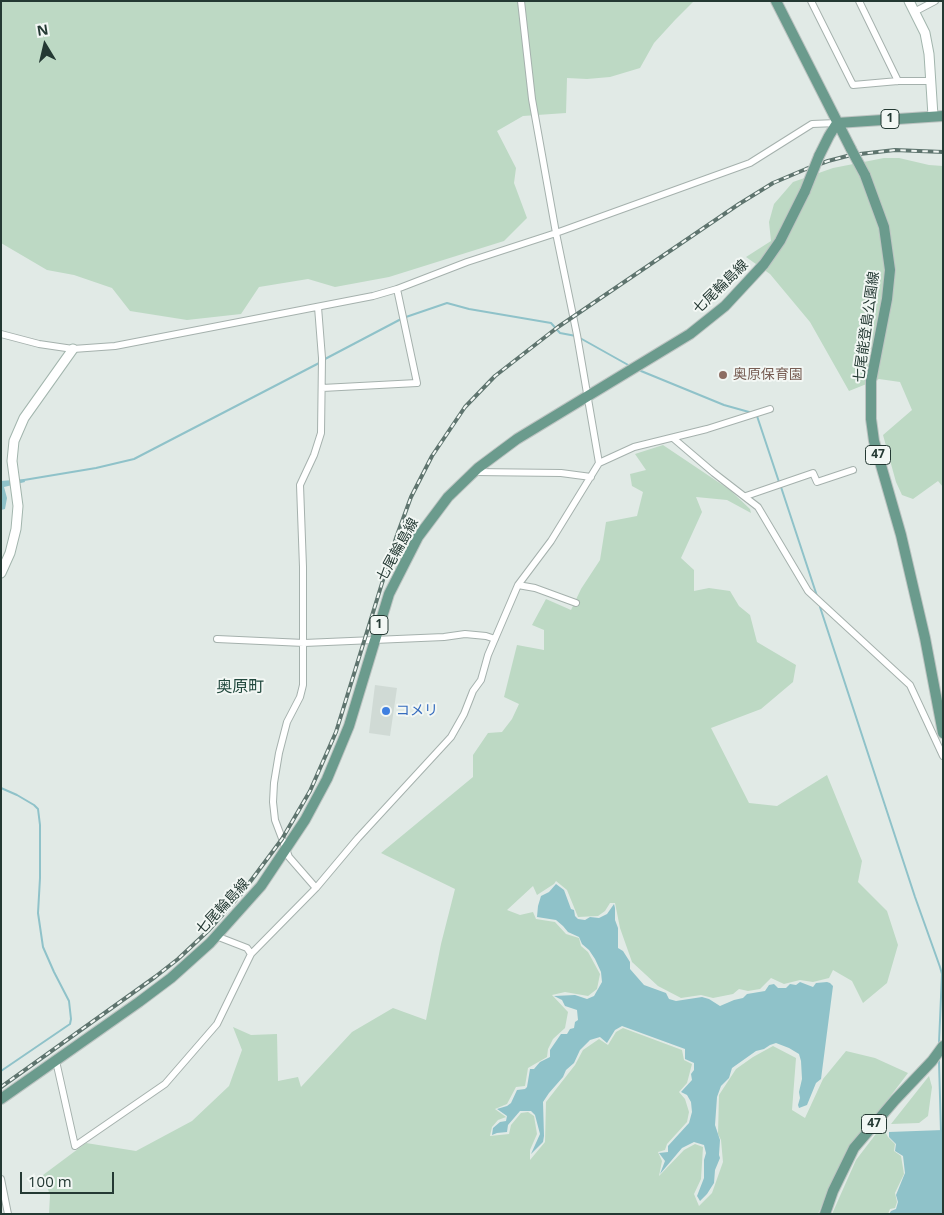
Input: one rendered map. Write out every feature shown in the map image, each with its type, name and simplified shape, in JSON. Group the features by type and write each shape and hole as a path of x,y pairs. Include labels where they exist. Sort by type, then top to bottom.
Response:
{"main road":[{"name":"七尾能登島公園線","path":"776,1 865,175 881,216 886,236 890,270 887,299 871,381 871,419 874,441 901,535 925,638 943,733"},
{"name":"1","path":"838,123 938,116"},
{"name":"七尾輪島線","path":"1,1100 164,983 216,936 261,886 316,802 349,726 389,594 418,537 448,497 474,472 517,438 690,334 725,306 764,264 780,242 805,191 828,136 838,123"},
{"name":"47","path":"825,1214 833,1191 854,1148 895,1100 932,1061 943,1046"}],"street":[{"path":"521,1 532,99 599,463"},
{"path":"811,1 853,85 930,81"},
{"path":"859,1 898,82"},
{"path":"909,1 925,33 929,54 930,81 938,116"},
{"path":"914,12 935,1"},
{"path":"1,334 39,344 73,349 115,346 318,307 397,289 468,262 556,233 750,163 812,124 838,123"},
{"path":"322,388 417,383 397,289"},
{"path":"316,888 289,857 275,820 272,802 279,753 287,722 300,697 303,685 303,567 300,485 314,455 320,433 322,362 318,307"},
{"path":"1,573 10,553 16,529 18,506 12,460 14,441 24,418 73,349"},
{"path":"56,1061 75,1146 165,1084 216,1024 251,954 316,888 451,737 464,714 472,691 481,680 488,655 518,585 552,541 599,463 634,448 770,409"},
{"path":"673,438 758,507 808,591 910,685 943,756"},
{"path":"746,496 813,473 817,482 853,470"},
{"path":"474,472 561,473 591,476"},
{"path":"518,585 535,588 576,603"},
{"path":"217,639 304,643 374,641 465,634 495,639"},
{"path":"216,936 247,948 251,954"},
{"path":"1,1179 8,1214"}],"shaded area":[{"path":"375,685 397,688 390,736 369,733"}],"green space":[{"path":"1,1 694,1 654,43 640,68 610,77 567,78 566,113 523,116 497,131 516,168 514,183 527,218 504,241 389,277 335,287 308,279 259,287 241,314 187,320 130,311 112,288 74,275 47,270 1,243"},
{"path":"884,158 899,158 929,165 943,166 943,487 938,481 913,499 902,495 896,482 883,435 912,410 900,382 879,379 849,391 810,322 770,274 746,257 771,241 769,222 774,204 793,182 833,168"},
{"path":"663,445 730,490 750,509 751,513 727,500 696,497 702,512 681,558 694,570 694,591 709,588 730,591 739,606 750,615 757,642 796,665 793,682 761,709 711,728 749,803 777,806 827,775 862,861 858,882 887,911 898,945 887,983 863,1003 852,981 833,970 829,978 813,982 800,980 784,984 771,978 760,989 748,991 739,989 733,994 713,998 701,995 681,998 658,986 632,962 620,928 615,903 610,903 605,911 598,916 578,917 567,890 556,881 537,895 533,886 507,910 520,915 533,912 536,919 555,922 566,934 579,938 581,946 588,952 600,974 597,989 588,996 565,992 552,995 568,1012 565,1028 553,1039 548,1049 547,1057 528,1068 525,1086 516,1087 507,1104 495,1109 506,1117 498,1120 492,1127 490,1136 509,1134 511,1125 521,1113 528,1112 534,1116 537,1134 530,1150 530,1160 545,1142 546,1102 575,1065 583,1050 599,1039 608,1045 616,1032 623,1028 682,1050 684,1060 692,1064 687,1083 679,1092 685,1099 689,1112 687,1122 667,1144 665,1150 658,1152 662,1161 659,1176 684,1150 695,1144 703,1147 701,1179 694,1194 699,1206 712,1193 723,1162 721,1140 718,1134 719,1095 736,1069 753,1057 773,1046 796,1058 792,1110 805,1118 823,1079 846,1051 875,1058 908,1073 845,1156 818,1214 49,1214 50,1195 43,1175 86,1143 136,1151 192,1121 229,1086 242,1050 233,1027 251,1035 277,1034 278,1081 298,1077 301,1087 352,1032 393,1008 426,1020 441,944 455,889 381,853 473,777 473,755 488,733 502,732 512,719 519,704 504,697 517,645 544,650 544,630 532,625 546,599 571,610 581,589 600,560 606,522 637,516 643,492 632,486 630,474 646,470 635,454"},
{"path":"929,1076 932,1087 928,1116 919,1123 891,1124"},
{"path":"882,1126 888,1137 895,1144 894,1151 901,1156 904,1174 895,1193 897,1202 895,1208 890,1209 888,1214 832,1214 856,1160"}],"water":[{"path":"24,479 25,482 4,487 7,498 5,509 1,510 1,481"},
{"path":"556,884 564,890 571,909 574,910 575,916 578,919 599,918 607,914 614,904 615,920 618,928 618,948 623,951 630,962 630,969 644,985 666,993 669,999 676,1001 702,997 720,1006 743,998 747,994 765,991 769,985 774,984 778,988 786,988 790,984 796,985 800,982 813,987 816,983 827,982 833,986 821,1079 816,1083 807,1105 799,1108 798,1105 802,1079 801,1061 799,1054 789,1048 776,1043 770,1045 756,1051 732,1068 729,1078 721,1086 717,1097 715,1125 720,1140 720,1158 715,1170 714,1183 700,1201 697,1196 704,1178 706,1153 704,1145 694,1142 682,1148 660,1174 665,1161 659,1153 668,1152 668,1146 689,1123 692,1112 691,1102 687,1095 681,1092 692,1080 691,1074 694,1070 694,1063 685,1059 685,1049 622,1026 615,1030 607,1043 600,1037 590,1040 580,1050 574,1063 566,1070 563,1077 549,1093 543,1102 543,1142 531,1154 540,1134 535,1115 531,1111 520,1111 508,1125 507,1132 492,1135 493,1128 500,1122 506,1121 507,1116 497,1109 511,1103 517,1090 527,1087 530,1069 534,1069 540,1062 550,1057 550,1050 561,1034 567,1034 570,1029 574,1028 575,1022 578,1020 577,1010 565,1006 562,1000 554,996 575,995 587,999 594,996 602,982 601,972 595,959 582,944 579,937 568,932 556,920 537,917 541,896 549,892"},
{"path":"943,1130 943,1214 889,1214 896,1209 898,1202 896,1195 905,1173 903,1156 895,1151 896,1144 889,1137 889,1132"}],"waterway":[{"path":"325,359 403,318 447,303 469,309 551,323 560,333 576,336"},
{"path":"580,338 630,366"},
{"path":"24,480 96,468 134,459 321,362"},
{"path":"641,371 724,405 749,412"},
{"path":"757,416 779,482"},
{"path":"781,487 817,596"},
{"path":"820,607 942,974 939,1043"},
{"path":"1,788 17,795 38,809 40,825 38,913 43,947 69,1001 71,1019 70,1024 1,1071"},
{"path":"939,1061 941,1132"}],"railway":[{"path":"1,1087 178,959 209,930 241,894 282,839 310,791 336,732 396,538 411,497 432,456 465,407 495,376 558,327 773,183 828,161 851,155 895,150 943,152"}],"place":[{"name":"奥原保育園","path":"723,375"},
{"name":"コメリ","path":"386,711"}],"district":[{"name":"奥原町","path":"240,687"}]}
